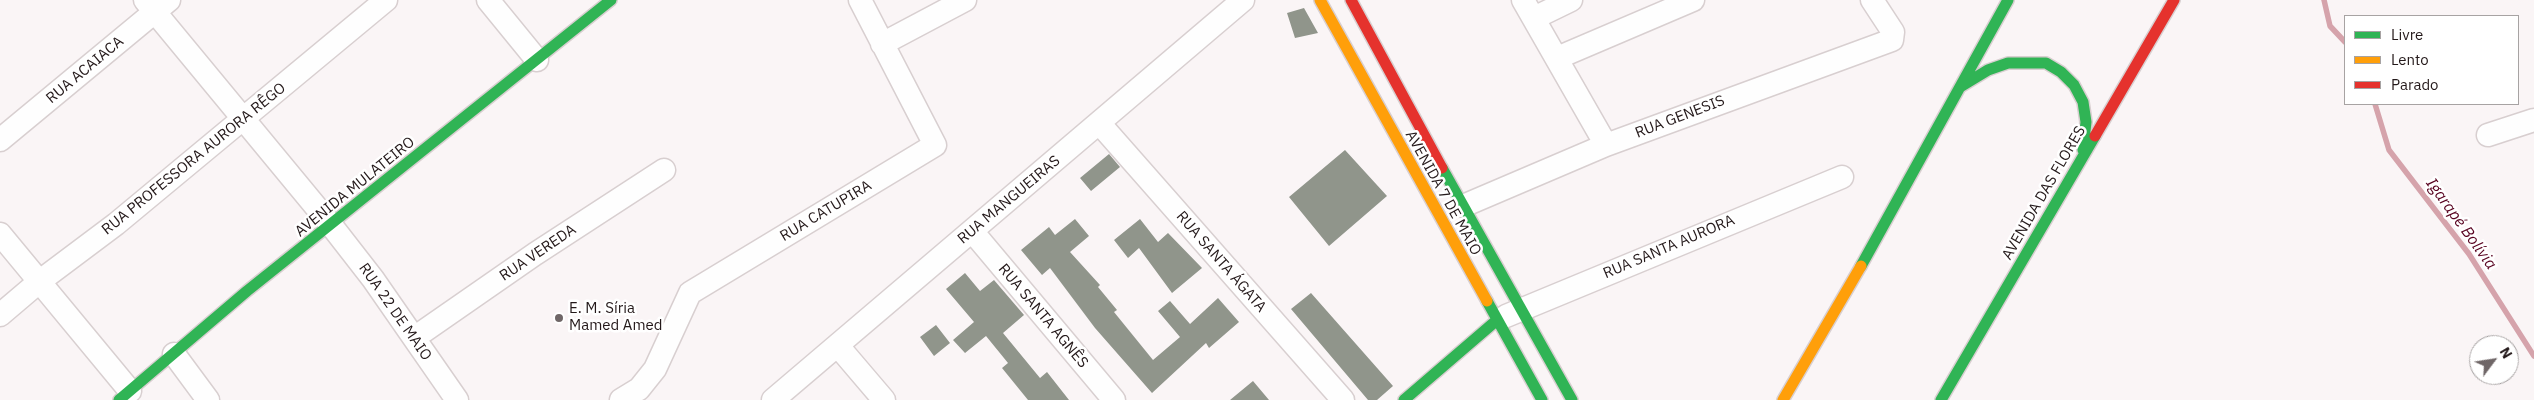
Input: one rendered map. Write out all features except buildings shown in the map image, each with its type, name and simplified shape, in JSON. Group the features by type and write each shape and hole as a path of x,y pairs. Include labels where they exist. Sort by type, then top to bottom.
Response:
{"main road":[{"name":"AVENIDA MULATEIRO","path":"125,395 247,291 611,0"},
{"name":"AVENIDA 7 DE MAIO","path":"1320,0 1542,400"},
{"name":"AVENIDA 7 DE MAIO","path":"1351,0 1519,309 1572,400"},
{"path":"1783,400 2008,0"},
{"name":"AVENIDA DAS FLORES","path":"1941,400 2174,0"},
{"path":"1960,87 1988,70 2008,63 2046,63 2061,72 2074,85 2083,102 2086,122 2082,157"},
{"path":"1404,400 1497,320"}],"street":[{"name":"RUA PROFESSORA AURORA RÊGO","path":"0,315 244,120 386,0"},
{"path":"488,0 537,60"},
{"name":"RUA CATUPIRA","path":"621,400 639,389 655,369 690,293 935,145 860,0"},
{"path":"882,44 965,0"},
{"name":"RUA MANGUEIRAS","path":"773,400 1244,0"},
{"path":"1571,0 1529,9 1606,144"},
{"path":"1557,58 1693,0"},
{"name":"RUA GENESIS","path":"1463,206 1606,144 1892,40 1893,32 1872,0"},
{"name":"RUA 22 DE MAIO","path":"156,4 244,120 331,225 457,400"},
{"name":"RUA ACAIACA","path":"0,140 156,4"},
{"path":"2488,136 2534,120"},
{"name":"RUA SANTA ÁGATA","path":"1100,124 1343,400"},
{"name":"RUA VEREDA","path":"414,338 535,254 664,170"},
{"name":"RUA SANTA AURORA","path":"1497,320 1519,309 1842,177"},
{"name":"RUA SANTA AGNÊS","path":"972,231 1114,400"},
{"path":"0,234 40,282 125,395"},
{"path":"838,346 884,400"},
{"path":"174,354 208,400"}],"waterway":[{"name":"Igarapé Bolívia","path":"2324,0 2330,26 2344,41"},
{"name":"Igarapé Bolívia","path":"2375,105 2389,150 2469,254 2534,356"}],"traffic: fast":[{"path":"119,400 247,291 611,0"},
{"path":"1861,266 2008,0"},
{"path":"1960,87 1988,70 2008,63 2046,63 2061,72 2074,85 2083,102 2086,122 2083,150"},
{"path":"1941,400 2095,136"},
{"path":"1442,168 1572,400"},
{"path":"1487,301 1542,400"},
{"path":"1404,400 1497,320"}],"traffic: slow":[{"path":"1320,0 1487,301"},
{"path":"1783,400 1861,266"}],"traffic: jam":[{"path":"1351,0 1442,168"},
{"path":"2095,136 2174,0"}],"place":[{"name":"E. M. Síria Mamed Amed","path":"559,318"}]}
